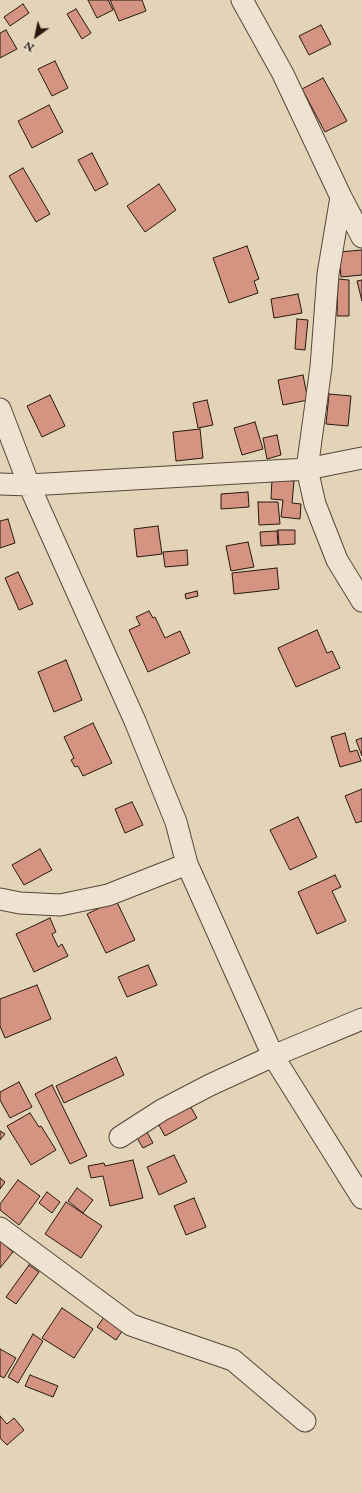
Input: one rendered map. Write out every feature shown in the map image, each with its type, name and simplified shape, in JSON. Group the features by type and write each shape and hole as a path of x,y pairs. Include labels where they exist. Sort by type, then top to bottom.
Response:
{"street":[{"path":"242,0 283,74 340,197 362,237"},
{"path":"340,197 328,274 321,368 307,469 315,504 337,560 362,601"},
{"path":"0,409 29,485 135,720 176,822 187,864 273,1056 362,1198"},
{"path":"0,484 29,485 307,469 362,458"},
{"path":"0,900 20,903 60,905 108,895 187,864"},
{"path":"120,1137 162,1110 210,1085 273,1056 362,1019"},
{"path":"0,1228 77,1284 131,1326 232,1360 304,1421"}],"building":[{"path":"88,0 108,0 113,10 97,18"},
{"path":"110,0 142,0 146,11 119,21"},
{"path":"23,4 29,13 10,26 4,17"},
{"path":"76,9 91,33 82,39 67,14"},
{"path":"321,25 331,44 309,55 299,36"},
{"path":"6,30 17,49 0,58 0,33"},
{"path":"55,61 68,88 52,96 38,69"},
{"path":"323,78 347,121 325,132 302,89"},
{"path":"49,105 63,132 32,148 18,121"},
{"path":"92,153 108,184 95,191 78,160"},
{"path":"23,168 50,214 36,222 9,176"},
{"path":"159,184 176,210 145,232 127,206"},
{"path":"247,246 259,279 254,281 258,293 229,303 213,258"},
{"path":"362,250 362,275 341,277 339,252"},
{"path":"338,279 349,280 349,316 337,316"},
{"path":"362,280 362,301 357,281"},
{"path":"298,294 302,313 274,318 271,299"},
{"path":"297,319 308,320 305,350 295,349"},
{"path":"303,375 308,400 283,405 278,380"},
{"path":"329,394 351,396 348,426 326,424"},
{"path":"50,395 65,426 42,437 27,406"},
{"path":"207,400 213,425 198,428 193,403"},
{"path":"255,422 263,449 242,455 234,428"},
{"path":"200,429 203,458 176,461 173,432"},
{"path":"277,435 281,455 267,459 263,438"},
{"path":"272,479 294,481 292,503 301,504 300,519 281,517 283,500 271,499"},
{"path":"248,492 249,507 221,509 221,494"},
{"path":"258,502 278,502 280,524 259,525"},
{"path":"8,519 15,543 0,548 0,521"},
{"path":"158,526 162,554 137,557 134,529"},
{"path":"278,530 295,530 295,544 279,545"},
{"path":"277,531 278,545 261,546 260,532"},
{"path":"248,542 254,567 231,571 226,546"},
{"path":"187,550 188,565 165,567 163,552"},
{"path":"277,568 279,589 234,594 232,573"},
{"path":"18,572 33,604 19,610 5,578"},
{"path":"197,591 198,596 186,599 185,594"},
{"path":"149,611 153,618 155,617 165,638 180,631 190,653 148,672 129,630 140,625 136,617"},
{"path":"317,630 327,653 332,651 340,668 296,687 278,648"},
{"path":"66,660 82,700 54,712 38,672"},
{"path":"93,723 112,763 83,776 78,766 75,767 71,760 74,758 64,737"},
{"path":"345,733 350,752 357,750 361,761 340,767 331,737"},
{"path":"362,738 362,756 356,740"},
{"path":"362,789 362,821 356,823 345,796"},
{"path":"132,802 143,825 125,833 115,809"},
{"path":"298,817 317,857 290,870 270,830"},
{"path":"40,849 52,870 24,885 12,865"},
{"path":"335,875 341,887 332,891 346,921 317,934 298,892"},
{"path":"116,900 135,940 106,953 87,914"},
{"path":"50,918 56,932 52,934 58,947 62,944 68,956 34,972 16,934"},
{"path":"148,965 157,985 127,997 118,977"},
{"path":"37,985 51,1019 5,1038 0,1026 0,999"},
{"path":"116,1057 124,1075 64,1103 56,1086"},
{"path":"19,1082 32,1107 10,1118 0,1100 0,1092"},
{"path":"52,1085 87,1156 70,1164 35,1094"},
{"path":"188,1102 197,1118 165,1136 156,1120"},
{"path":"30,1113 39,1127 41,1126 56,1150 31,1165 7,1126"},
{"path":"0,1131 5,1134 0,1140"},
{"path":"147,1132 153,1143 143,1148 137,1138"},
{"path":"174,1155 187,1182 159,1195 147,1167"},
{"path":"133,1160 143,1198 110,1206 103,1176 91,1178 88,1166 104,1163 105,1166"},
{"path":"0,1178 5,1182 0,1189"},
{"path":"18,1180 40,1196 19,1225 0,1210 0,1204"},
{"path":"77,1188 93,1200 83,1213 68,1201"},
{"path":"47,1192 60,1202 52,1213 39,1203"},
{"path":"194,1198 206,1227 186,1235 174,1206"},
{"path":"66,1202 102,1226 81,1258 45,1234"},
{"path":"0,1241 13,1252 0,1268"},
{"path":"29,1265 39,1272 16,1304 6,1297"},
{"path":"62,1308 93,1329 74,1358 42,1338"},
{"path":"107,1313 125,1327 116,1340 97,1327"},
{"path":"33,1334 43,1341 18,1383 8,1377"},
{"path":"0,1349 16,1358 4,1378 0,1376"},
{"path":"30,1375 58,1386 53,1397 25,1386"},
{"path":"0,1416 7,1424 14,1418 24,1430 7,1445 0,1438"}]}
